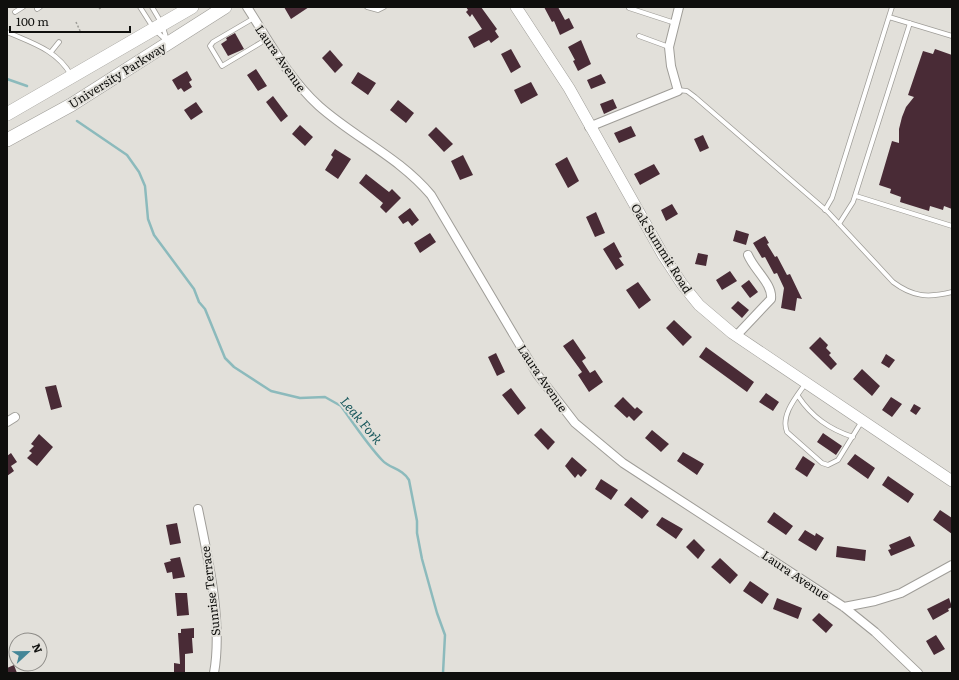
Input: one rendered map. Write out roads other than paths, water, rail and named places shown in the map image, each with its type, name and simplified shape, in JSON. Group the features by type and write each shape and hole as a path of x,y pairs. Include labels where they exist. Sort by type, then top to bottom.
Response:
{"main road":[{"name":"University Parkway","path":"7,140 71,105 225,7"},
{"name":"Oak Summit Road","path":"516,7 569,88 590,127 682,284 699,305 736,336 952,481"},
{"name":"University Parkway","path":"7,114 73,77 187,8"}],"street":[{"name":"Laura Avenue","path":"247,7 294,80 319,106 396,162 430,195 537,374 575,423 623,463 844,607 876,632 918,673"},
{"path":"590,127 678,91 671,66 669,47 679,7"},
{"path":"736,336 771,299 770,288 752,265 748,255"},
{"path":"7,422 15,417"},
{"name":"Sunrise Terrace","path":"198,509 212,580 217,653 214,673"},
{"path":"844,607 875,601 901,593 952,565"}],"lane":[{"path":"15,12 23,7"},
{"path":"140,7 158,26 168,42"},
{"path":"152,7 158,26 168,42"},
{"path":"367,7 378,10 384,7"},
{"path":"825,210 832,198 892,7"},
{"path":"628,8 675,23"},
{"path":"889,16 952,36"},
{"path":"254,18 213,42 210,46 222,66 267,39"},
{"path":"839,224 856,196 910,23"},
{"path":"7,32 51,52 65,63 73,77"},
{"path":"639,36 669,47"},
{"path":"51,52 59,42"},
{"path":"678,91 688,91 825,210 893,282 903,290 932,297 952,292"},
{"path":"856,196 952,226"},
{"path":"806,382 790,408 785,427 787,432 822,463 828,465 838,460 863,420"},
{"path":"798,396 805,407 819,421 836,431 853,437"}],"waterway":[{"name":"Leak Fork","path":"7,79 27,86"},
{"name":"Leak Fork","path":"77,121 127,155 139,172 145,186 148,219 154,235 194,289 199,302 205,309 225,358 234,367 271,391 300,398 325,397 341,406 376,454 385,463 403,473 409,480 417,521 417,533 422,559 437,613 445,635 443,673"}]}
